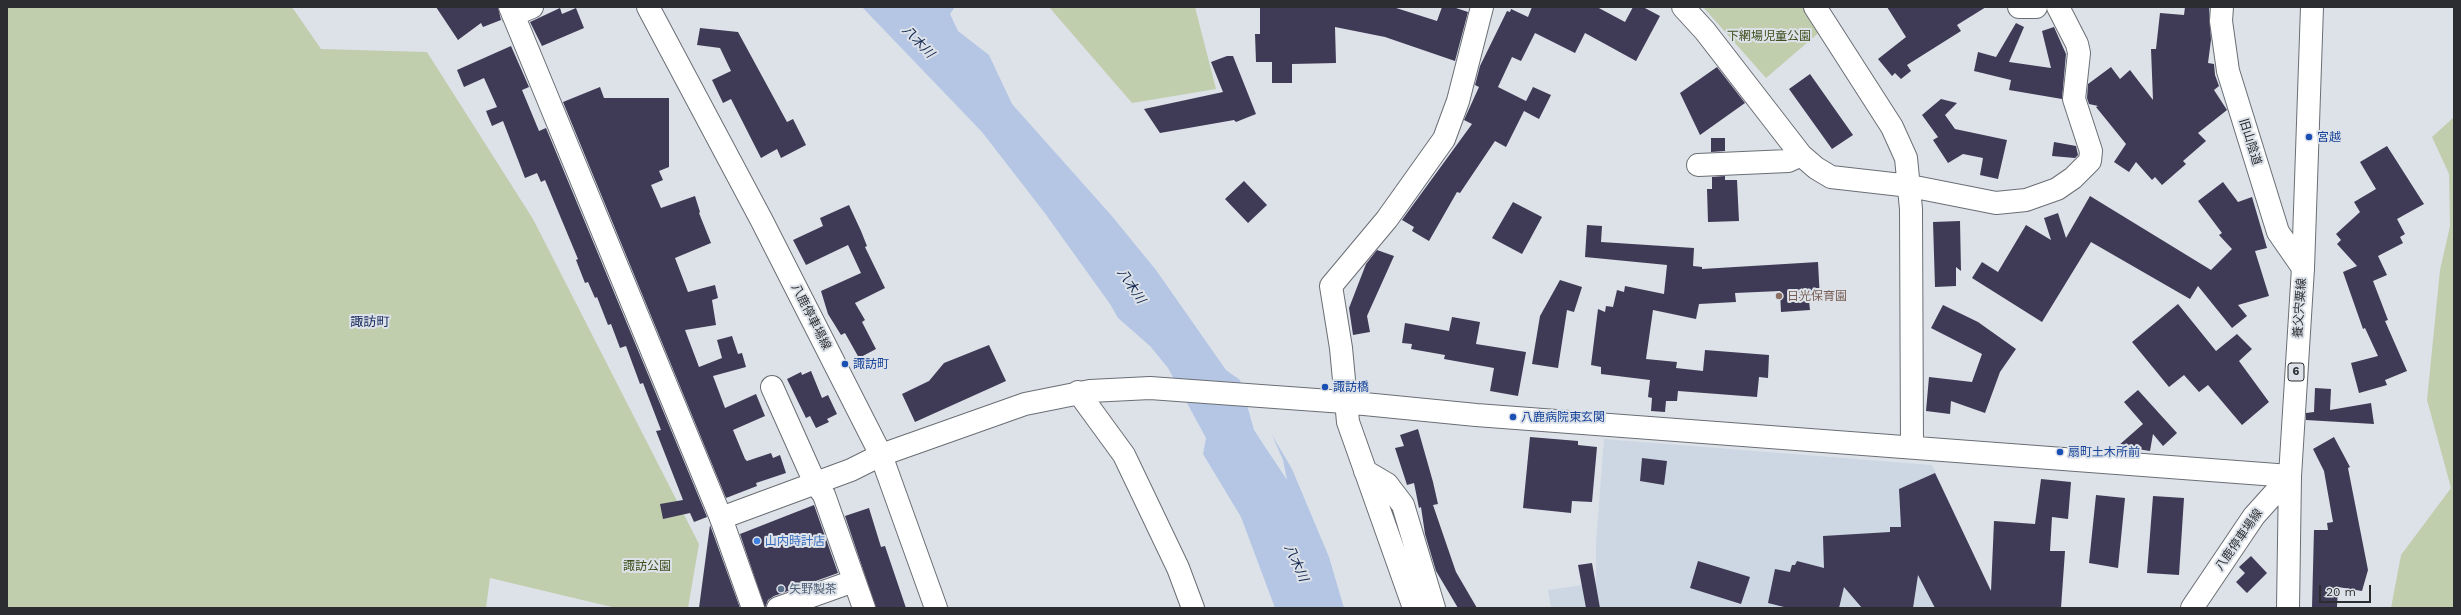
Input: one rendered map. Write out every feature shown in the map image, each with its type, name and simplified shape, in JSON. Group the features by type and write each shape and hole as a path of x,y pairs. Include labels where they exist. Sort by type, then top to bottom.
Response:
{"street":[{"name":"八鹿停車場線","path":"648,7 762,221 881,455 936,608"},
{"path":"1414,608 1348,422 1344,402 1341,348 1331,286 1387,219 1444,139 1458,101 1482,7"},
{"path":"1683,7 1705,31 1801,155 1816,168 1831,177 1910,186 1996,203 2026,200 2058,189 2074,178 2090,161 2091,151 2074,99 2079,53 2077,44 2058,7"},
{"path":"1815,7 1892,127 1906,158 1910,186 1912,447"},
{"path":"2019,7 2036,7"},
{"name":"旧山陰道","path":"2222,7 2221,21 2230,78 2278,232 2302,268"},
{"name":"養父宍粟線","path":"2288,608 2290,476 2302,268 2312,7"},
{"path":"518,10 721,518 753,608"},
{"path":"1698,165 1788,161 1801,155"},
{"path":"772,387 815,483 824,495 864,608"},
{"path":"721,518 851,470 881,455 1025,404 1084,391 1150,388 1322,402 1344,402 1476,415 2290,476"},
{"path":"1084,391 1124,454 1178,568 1193,608"},
{"path":"1365,471 1387,484 1403,505 1434,608"},
{"name":"八鹿停車場線","path":"2192,608 2254,516 2290,476"},
{"path":"778,608 854,581"}],"shaded area":[{"path":"1604,439 1932,465 1998,608 1551,608 1548,590 1596,583 1596,542"}],"green space":[{"name":"諏訪公園","path":"7,7 292,7 321,49 427,52 533,219 699,544 688,608 616,608 490,578 486,608 7,608"},
{"path":"1049,7 1195,7 1216,89 1132,103"},
{"name":"下網場児童公園","path":"1703,7 1803,7 1822,30 1766,78"},
{"path":"2454,117 2454,608 2391,608 2401,555 2451,488 2427,400 2440,270 2450,226 2449,174 2432,137"}],"water":[{"name":"八木川","path":"862,7 955,7 950,14 958,31 989,55 1012,104 1111,215 1156,270 1226,370 1240,380 1254,430 1287,480 1283,460 1272,435 1292,469 1329,557 1344,608 1275,608 1241,517 1203,454 1206,438 1168,368 1150,346 1118,318 1110,304 1044,212 982,132"}],"building":[{"path":"436,7 498,7 501,20 483,27 481,23 458,40"},
{"path":"1260,7 1393,7 1437,21 1442,7 1453,7 1468,12 1455,61 1385,37 1335,27 1336,63 1292,64 1292,83 1272,83 1272,62 1256,62 1255,34 1260,34"},
{"path":"1532,7 1597,7 1625,22 1633,7 1643,7 1660,16 1636,61 1585,33 1575,53 1535,33 1521,61 1512,57 1498,87 1526,101 1533,87 1551,95 1539,119 1524,111 1506,147 1495,141 1460,193 1457,192 1429,241 1412,231 1414,227 1402,220 1472,124 1464,120 1479,87 1475,85 1480,66 1507,11 1510,12 1511,9 1528,17"},
{"path":"1887,7 1986,7 1957,25 1961,31 1907,65 1911,71 1901,79 1895,73 1892,76 1878,59 1906,37"},
{"path":"2185,7 2209,7 2211,40 2208,63 2214,64 2215,75 2219,86 2214,90 2227,110 2198,133 2206,141 2183,161 2186,164 2162,185 2155,177 2152,180 2136,162 2129,172 2114,162 2126,144 2096,107 2098,106 2089,104 2087,98 2088,84 2111,67 2120,79 2130,70 2153,100 2151,49 2156,49 2160,13 2184,15"},
{"path":"560,8 562,14 576,8 584,28 542,46 530,22"},
{"path":"2016,23 2024,27 2009,62 2051,68 2042,31 2054,27 2066,54 2062,99 2009,90 2011,80 1974,71 1978,52 1996,57"},
{"path":"700,28 738,32 787,122 793,119 806,145 781,158 777,149 761,158 731,99 723,103 712,80 731,71 720,48 697,45"},
{"path":"511,46 529,87 522,90 539,131 546,128 707,517 694,522 690,513 663,519 660,504 683,500 656,431 661,430 643,383 640,384 626,346 620,348 611,324 608,325 597,297 595,298 588,282 585,283 576,260 578,259 545,180 541,182 537,173 525,178 503,121 492,126 486,111 497,107 484,78 464,87 457,70"},
{"path":"1227,56 1233,56 1256,114 1236,122 1234,120 1160,133 1144,109 1223,92 1211,62"},
{"path":"1717,67 1745,103 1700,135 1680,93"},
{"path":"1810,74 1853,135 1832,149 1789,89"},
{"path":"600,87 604,98 669,98 669,167 659,171 663,180 651,185 661,208 695,196 700,212 699,213 711,243 675,258 688,292 715,285 718,298 712,300 716,325 685,330 699,367 722,358 717,340 732,336 738,354 742,353 746,367 713,376 725,408 756,394 765,416 733,430 747,461 771,453 773,458 780,455 786,473 756,483 757,486 726,498 563,102"},
{"path":"1941,99 1957,103 1945,115 1955,129 2007,140 1998,179 1980,175 1983,158 1963,154 1948,163 1933,140 1938,137 1922,115"},
{"path":"1711,138 1725,138 1725,151 1711,152"},
{"path":"2054,142 2076,146 2078,155 2075,158 2052,156"},
{"path":"2387,146 2424,204 2397,219 2405,234 2400,237 2403,243 2378,256 2387,275 2373,281 2388,320 2385,321 2407,371 2385,380 2387,385 2359,393 2351,363 2378,356 2365,328 2363,329 2343,272 2357,266 2337,244 2341,240 2336,234 2360,212 2354,202 2376,189 2360,162"},
{"path":"1725,176 1725,180 1737,180 1739,221 1708,222 1707,189 1712,189 1712,177"},
{"path":"1244,181 1267,205 1248,223 1225,199"},
{"path":"2223,182 2238,202 2252,197 2267,248 2255,251 2269,296 2238,305 2247,316 2232,328 2198,286 2190,299 2091,242 2042,322 1972,278 1982,262 1998,272 2026,225 2051,240 2044,218 2058,213 2066,238 2090,196 2211,270 2232,249 2219,235 2222,233 2198,201"},
{"path":"1513,202 1542,217 1522,254 1492,238"},
{"path":"849,205 867,246 865,247 885,288 855,303 865,320 862,322 876,349 859,358 845,333 841,335 828,314 821,291 861,273 848,245 806,265 793,240 823,226 820,218"},
{"path":"1960,221 1961,271 1956,267 1956,286 1935,287 1933,222"},
{"path":"1587,225 1602,226 1601,242 1694,248 1693,266 1702,267 1702,269 1818,262 1820,300 1809,301 1810,310 1781,312 1780,291 1735,293 1736,302 1699,304 1696,319 1653,310 1646,359 1677,362 1676,368 1703,371 1705,350 1769,355 1768,378 1759,377 1757,397 1678,391 1677,401 1666,401 1665,412 1651,411 1652,398 1648,397 1650,380 1601,374 1601,367 1591,365 1598,309 1605,312 1606,306 1613,307 1617,290 1624,292 1625,286 1664,294 1667,265 1585,257"},
{"path":"1377,250 1394,256 1367,316 1370,332 1353,335 1349,308 1366,264"},
{"path":"1560,280 1582,287 1574,312 1567,310 1558,368 1532,364 1540,316"},
{"path":"2178,304 2216,351 2237,334 2252,349 2239,361 2269,402 2242,425 2208,385 2199,392 2184,375 2169,387 2132,342"},
{"path":"1943,305 1978,322 2016,349 2000,372 1985,413 1951,401 1950,414 1926,411 1929,377 1972,382 1982,354 1931,328"},
{"path":"1452,317 1480,322 1476,344 1526,352 1518,396 1490,391 1494,368 1444,359 1445,355 1411,349 1412,344 1402,343 1405,323 1449,331"},
{"path":"989,345 1006,381 915,422 902,394 929,381 944,363"},
{"path":"811,371 822,398 828,395 837,414 827,419 829,422 816,428 810,416 806,418 787,379 801,372 802,375"},
{"path":"2315,388 2331,389 2330,410 2371,403 2374,424 2306,420 2306,413 2314,412"},
{"path":"2138,390 2177,433 2163,446 2153,434 2150,451 2118,446 2143,424 2124,402"},
{"path":"1418,429 1438,504 1433,505 1456,572 1477,608 1458,608 1436,571 1425,534 1421,507 1419,508 1414,483 1407,485 1395,448 1404,446 1400,435"},
{"path":"1530,437 1578,441 1578,445 1597,447 1592,502 1572,501 1571,513 1523,508"},
{"path":"2334,437 2350,467 2348,468 2368,570 2362,591 2338,587 2337,607 2312,607 2314,530 2328,530 2327,523 2333,522 2324,471 2313,449"},
{"path":"1642,458 1667,461 1664,485 1640,481"},
{"path":"1935,473 1991,591 1994,521 2035,524 2041,479 2071,482 2068,519 2052,517 2050,551 2065,551 2061,608 1935,608 1918,575 1913,608 1862,608 1844,587 1839,608 1788,608 1768,603 1775,569 1790,572 1792,565 1795,565 1797,561 1824,568 1823,536 1890,532 1890,527 1901,527 1899,489"},
{"path":"2096,495 2125,498 2118,568 2089,563"},
{"path":"2153,496 2184,498 2179,575 2147,573"},
{"path":"814,505 838,573 774,596 768,600 765,608 740,534"},
{"path":"869,508 881,547 885,546 906,608 876,608 845,516"},
{"path":"710,525 740,608 699,608"},
{"path":"2251,556 2267,573 2247,593 2236,582 2245,573 2239,567"},
{"path":"1698,561 1750,577 1741,604 1690,588"},
{"path":"1592,563 1600,608 1586,608 1578,565"}],"place":[{"name":"宮越","path":"2309,137"},
{"name":"日光保育園","path":"1779,296"},
{"name":"諏訪町","path":"845,364"},
{"name":"諏訪橋","path":"1325,387"},
{"name":"八鹿病院東玄関","path":"1513,417"},
{"name":"扇町土木所前","path":"2060,452"},
{"name":"山内時計店","path":"757,541"},
{"name":"矢野製茶","path":"781,589"}],"district":[{"name":"諏訪町","path":"370,322"}]}
